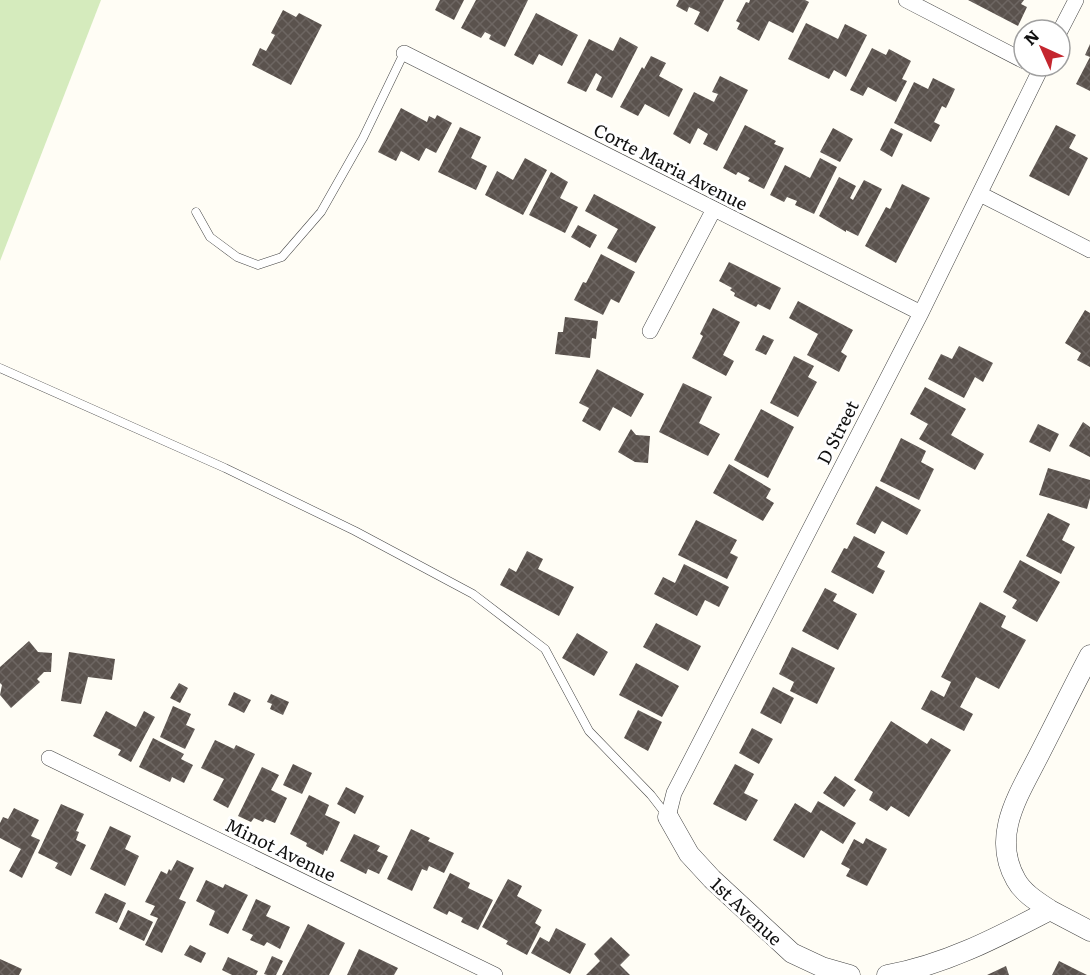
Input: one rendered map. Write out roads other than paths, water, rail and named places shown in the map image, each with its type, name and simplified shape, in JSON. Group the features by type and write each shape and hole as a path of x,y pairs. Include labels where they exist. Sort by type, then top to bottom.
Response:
{"street":[{"path":"906,0 1012,55"},
{"path":"1067,18 1076,0"},
{"name":"Corte Maria Avenue","path":"404,53 921,313"},
{"name":"D Street","path":"668,817 674,793 921,313 1034,78"},
{"path":"980,194 1090,250"},
{"path":"650,331 714,209"},
{"path":"1090,655 1012,807 1005,837 1007,859 1016,882 1031,897 1050,910 1090,931"},
{"name":"Minot Avenue","path":"49,758 495,975"},
{"name":"1st Avenue","path":"668,817 689,854 712,879 792,953 822,967 850,975"},
{"path":"887,975 906,972 987,943 1050,910"}],"lane":[{"path":"196,212 210,237 237,257 258,265 282,257 321,212 363,138 404,53"},
{"path":"0,368 225,468 355,531 473,594 545,649 589,731 651,795 668,817"}]}
